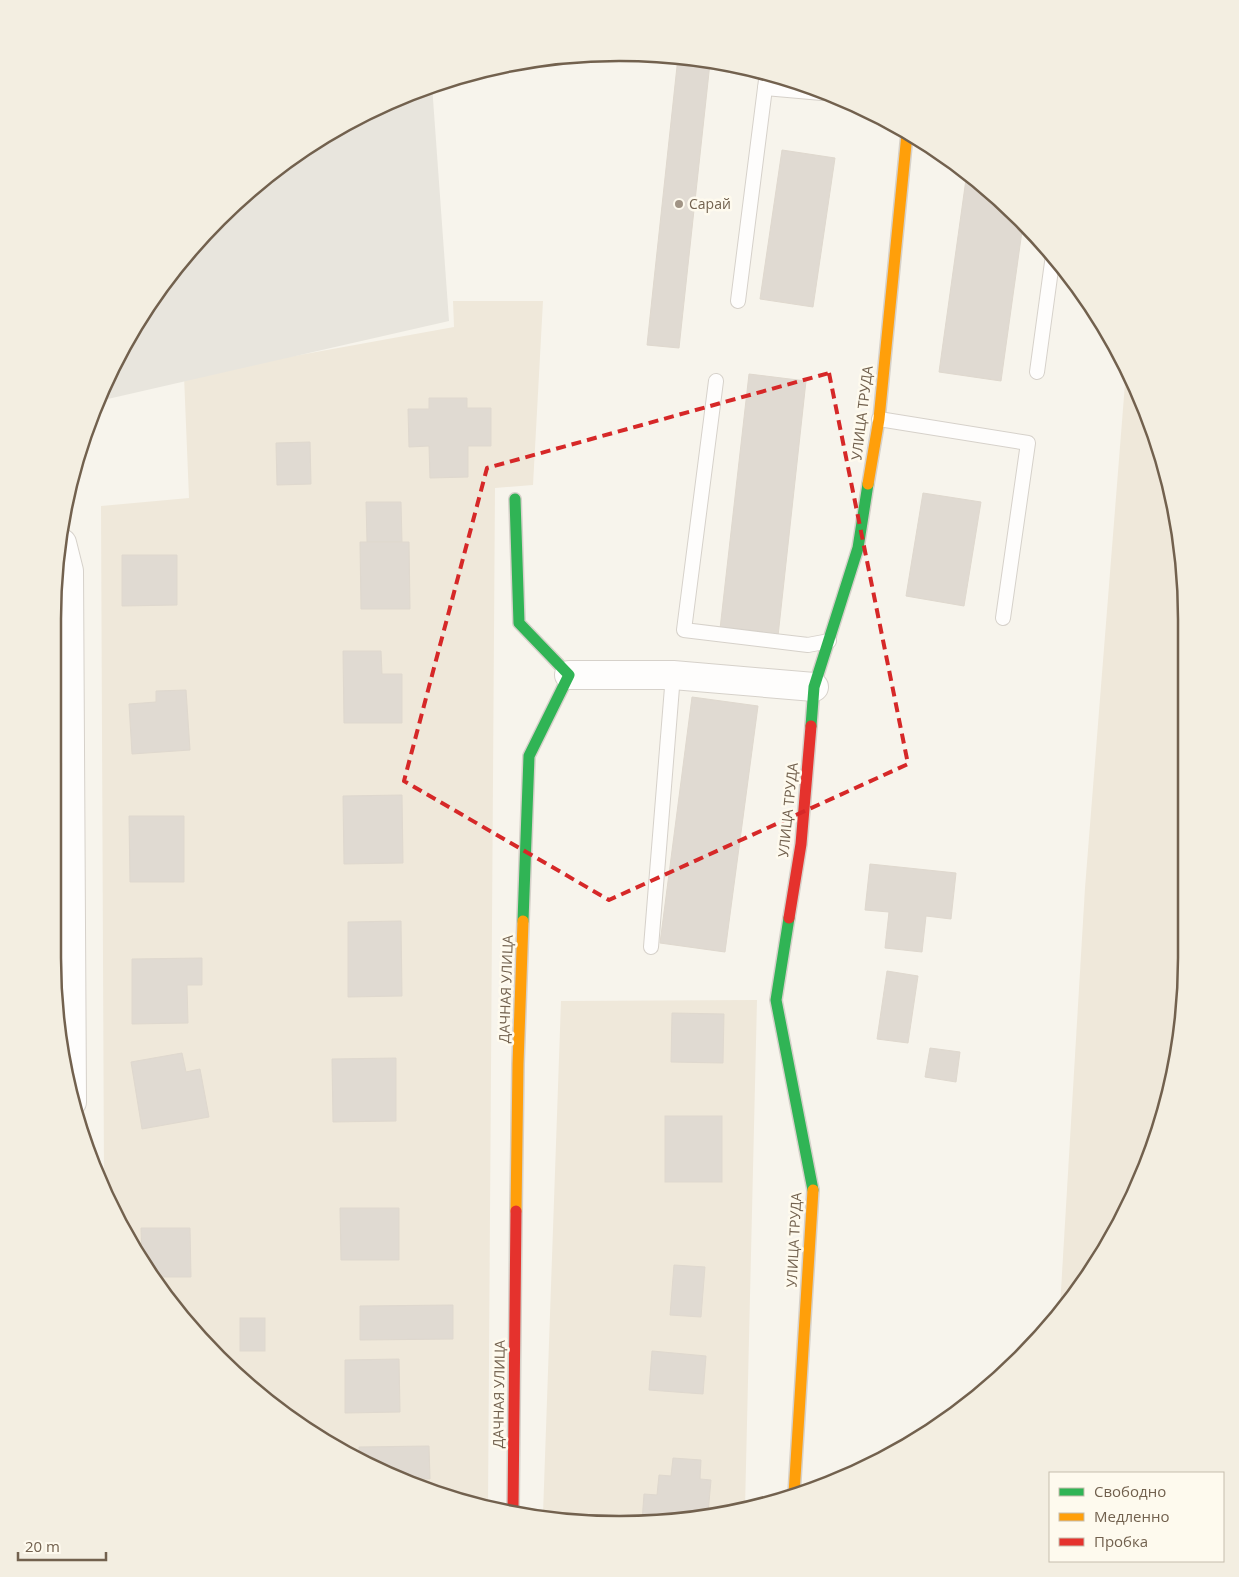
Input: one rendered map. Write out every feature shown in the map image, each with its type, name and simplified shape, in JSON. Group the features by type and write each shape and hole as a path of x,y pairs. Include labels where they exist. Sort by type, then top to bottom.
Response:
{"street":[{"name":"УЛИЦА ТРУДА","path":"794,1487 813,1190 776,1000 801,844 814,687 858,548 878,419 905,140"},
{"path":"515,499 519,623 569,675 673,675 814,687"},
{"path":"65,555 69,571 72,1065"},
{"name":"ДАЧНАЯ УЛИЦА","path":"513,1505 518,1064 529,756 569,675"}],"lane":[{"path":"738,301 766,81"},
{"path":"766,88 799,91"},
{"path":"1037,372 1051,267"},
{"path":"716,381 684,630 808,645 829,641"},
{"path":"878,419 1028,443 1003,618"},
{"path":"651,947 673,675"}],"highlighted area":[{"path":"829,373 908,764 609,900 404,781 487,468"}],"shaded area":[{"path":"433,94 449,321 107,399 136,340 155,309 200,251 251,200 309,155 340,136 373,119"},
{"path":"453,301 543,301 533,485 495,488 488,1500 440,1486 406,1473 340,1441 309,1422 251,1377 200,1326 155,1268 136,1237 104,1171 101,506 189,498 184,376 454,327"},
{"path":"1125,384 1148,440 1159,475 1173,547 1177,583 1177,994 1167,1066 1159,1102 1148,1137 1135,1171 1103,1237 1084,1268 1060,1299 1085,888"},
{"path":"757,1000 745,1501 692,1511 656,1515 583,1515 543,1510 561,1001"}],"building":[{"name":"Сарай","path":"677,64 709,69 679,348 647,345"},
{"path":"782,150 835,158 813,307 760,299"},
{"path":"966,182 988,200 1022,233 1001,381 939,372"},
{"path":"749,374 806,381 778,636 720,629"},
{"path":"429,398 467,398 467,408 491,408 491,446 468,446 468,477 430,478 429,446 409,447 408,409 429,409"},
{"path":"310,442 311,484 277,485 276,443"},
{"path":"923,493 981,502 964,606 906,596"},
{"path":"366,502 401,502 402,542 367,542"},
{"path":"360,542 409,542 410,609 361,609"},
{"path":"122,555 177,555 177,605 122,606"},
{"path":"343,651 381,651 382,674 402,674 402,723 344,723"},
{"path":"186,690 190,750 132,754 129,704 156,702 156,691"},
{"path":"692,697 758,706 725,952 660,943"},
{"path":"402,795 403,863 344,864 343,796"},
{"path":"129,816 184,816 184,882 130,882"},
{"path":"870,864 956,873 951,919 926,916 922,952 885,948 889,912 865,910"},
{"path":"401,921 402,996 348,997 348,922"},
{"path":"202,958 202,985 187,985 188,1023 132,1024 132,959"},
{"path":"887,971 918,976 908,1043 877,1039"},
{"path":"672,1013 724,1014 723,1063 671,1062"},
{"path":"930,1048 960,1052 956,1082 925,1077"},
{"path":"182,1053 186,1072 200,1069 209,1117 142,1129 131,1062"},
{"path":"396,1058 396,1121 333,1122 332,1059"},
{"path":"665,1116 722,1116 722,1182 665,1182"},
{"path":"340,1208 399,1208 399,1260 341,1260"},
{"path":"141,1228 190,1228 191,1277 162,1277 142,1246"},
{"path":"674,1265 705,1267 701,1317 670,1315"},
{"path":"453,1305 453,1339 360,1340 360,1306"},
{"path":"240,1318 265,1318 265,1351 240,1351"},
{"path":"652,1351 706,1356 703,1394 649,1390"},
{"path":"399,1359 400,1412 345,1413 345,1360"},
{"path":"429,1446 430,1479 422,1479 406,1473 359,1451 359,1447"},
{"path":"673,1458 701,1460 700,1479 711,1480 708,1508 642,1515 644,1494 657,1495 659,1475 671,1476"}],"traffic: fast":[{"path":"811,726 814,687 858,548 868,484"},
{"path":"515,499 519,623 569,675 529,756 523,921"},
{"path":"789,918 776,1000 813,1190"}],"traffic: slow":[{"path":"868,484 879,419 906,141"},
{"path":"516,1211 518,1064 523,921"},
{"path":"794,1487 813,1190"}],"traffic: jam":[{"path":"789,918 801,844 811,726"},
{"path":"513,1505 516,1211"}],"place":[{"name":"Сарай","path":"679,204"}]}
